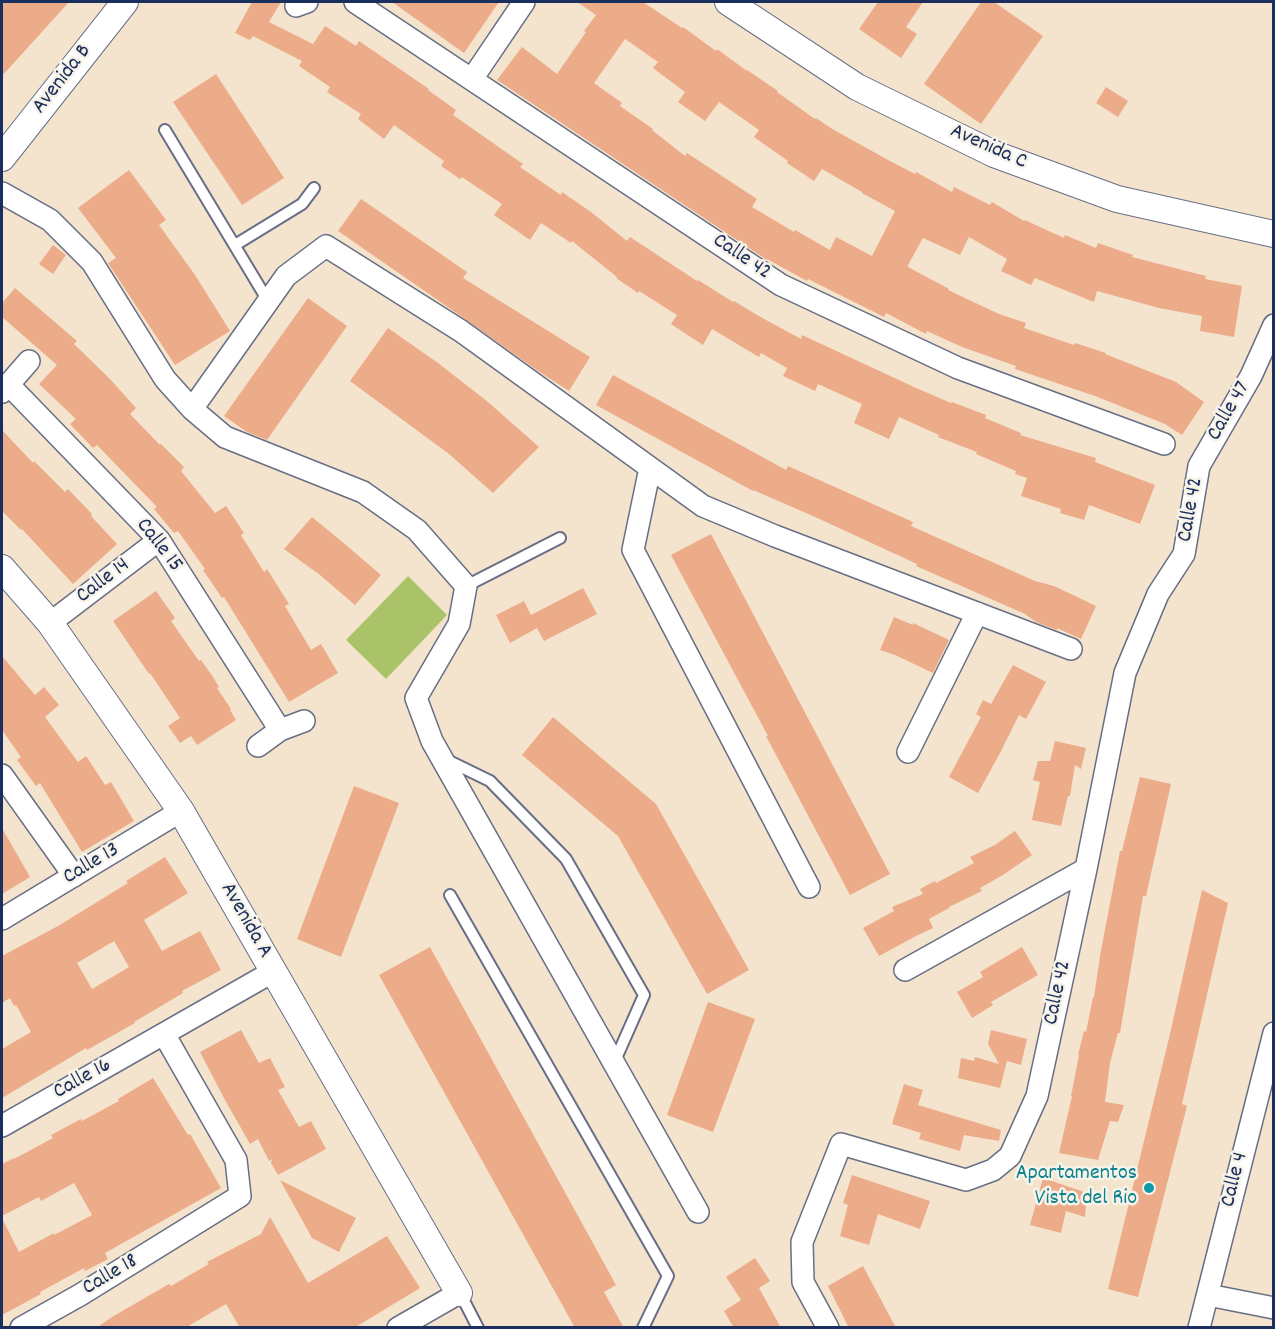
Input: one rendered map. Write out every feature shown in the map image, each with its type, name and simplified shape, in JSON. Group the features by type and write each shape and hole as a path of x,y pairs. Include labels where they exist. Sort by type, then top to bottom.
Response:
{"street":[{"name":"Avenida B","path":"2,158 126,2"},
{"name":"Calle 42","path":"355,2 781,285 958,368 1164,444"},
{"path":"472,79 524,2"},
{"name":"Avenida C","path":"743,6 857,87 994,154 1117,199 1274,234"},
{"path":"2,193 50,220 92,262 165,379 192,409 225,437 363,492 417,530 466,586 459,624 416,698 432,741 698,1212"},
{"path":"192,409 285,276 326,246 461,332 703,506 775,536 1071,649"},
{"name":"Calle 47","path":"1199,466 1251,376 1274,325"},
{"path":"5,389 29,361"},
{"name":"Calle 15","path":"5,389 159,540 280,730"},
{"name":"Calle 42","path":"828,1328 803,1282 802,1242 841,1144 966,1180 993,1170 1010,1156 1037,1096 1125,673 1158,594 1184,554 1199,466"},
{"path":"650,468 633,550 809,887"},
{"name":"Calle 14","path":"50,623 159,540"},
{"name":"Avenida A","path":"2,568 50,623 182,811 459,1293"},
{"path":"908,752 977,614"},
{"path":"258,746 280,730 304,721"},
{"path":"2,775 74,876"},
{"name":"Calle 13","path":"2,919 182,811"},
{"path":"905,970 1086,869"},
{"name":"Calle 16","path":"2,1126 274,971"},
{"name":"Calle 4","path":"1199,1328 1274,1033"},
{"name":"Calle 18","path":"21,1328 240,1196 236,1160 164,1034"},
{"path":"398,1328 459,1293"},
{"path":"1208,1295 1274,1308"}],"lane":[{"path":"165,130 268,301"},
{"path":"235,245 302,204 314,189"},
{"path":"466,586 560,538"},
{"path":"441,757 490,781 566,859 644,995 614,1063"},
{"path":"450,895 668,1275 644,1328"},
{"path":"459,1293 478,1328"}],"green space":[{"path":"408,576 447,615 386,679 346,640"}],"building":[{"path":"2,2 69,2 2,76"},
{"path":"252,2 281,2 269,22 313,44 325,26 356,46 359,41 456,110 453,115 523,164 520,167 591,212 627,241 630,237 697,281 801,339 802,335 914,387 986,415 985,418 1021,433 1020,435 1096,458 1095,462 1155,485 1140,524 1089,505 1084,520 1060,513 1061,509 1021,496 1027,478 976,454 977,452 938,437 939,435 899,417 889,439 854,423 862,404 818,384 815,391 783,376 787,368 761,353 759,357 712,329 703,345 671,324 677,315 616,278 572,241 571,243 541,223 530,240 494,215 502,204 441,166 444,161 394,125 384,139 358,119 361,114 327,92 330,87 299,66 302,61 253,36 250,40 235,33"},
{"path":"392,2 499,2 464,53"},
{"path":"577,2 643,2 716,51 717,49 815,119 952,192 954,187 990,205 992,202 1024,221 1064,238 1065,235 1096,248 1098,243 1133,255 1132,257 1206,276 1205,279 1242,286 1234,337 1200,331 1202,316 1159,308 1097,291 1094,302 1035,278 1031,285 1001,271 1007,259 969,237 960,255 923,238 908,265 948,290 999,314 1026,323 1024,328 1106,353 1176,382 1204,402 1182,435 1165,424 1095,396 1015,369 1016,366 962,347 927,331 926,334 886,313 884,317 808,279 807,281 767,260 497,80 522,47 557,74 596,15","holes":["625,39 658,62 653,68 685,92 678,102 705,121 719,102 759,130 754,137 814,181 822,169 895,211 872,256 836,237 830,250 752,207 757,199 687,153 685,156 653,129 620,106 622,103 594,83"]},
{"path":"878,2 923,2 906,27 917,34 901,58 859,29"},
{"path":"981,2 994,2 1043,36 981,124 924,84"},
{"path":"216,74 284,178 242,205 173,102"},
{"path":"1106,87 1128,101 1118,117 1096,103"},
{"path":"129,170 166,220 159,225 195,275 230,331 175,365 108,263 116,258 78,208"},
{"path":"361,199 467,272 463,278 590,357 569,391 338,231"},
{"path":"53,245 66,255 53,274 39,264"},
{"path":"15,288 77,341 74,344 136,408 130,414 184,467 181,471 215,513 226,506 244,533 241,535 264,572 267,569 289,604 285,606 311,650 321,644 338,673 289,702 224,597 222,598 178,531 174,533 154,509 157,507 97,445 93,448 70,424 76,419 39,384 57,365 2,317 2,303"},
{"path":"308,298 347,326 267,440 247,432 224,416"},
{"path":"388,328 488,402 539,447 493,493 449,454 350,381"},
{"path":"613,375 786,470 788,466 913,522 911,526 1096,606 1081,639 1057,628 1057,630 1036,622 1025,614 916,566 917,564 753,491 596,405"},
{"path":"2,430 65,492 68,489 117,544 73,584 2,511"},
{"path":"312,517 381,575 355,605 320,575 284,549"},
{"path":"711,534 890,874 850,895 671,555"},
{"path":"583,588 597,614 544,641 537,628 510,643 496,615 524,601 531,615"},
{"path":"156,591 175,618 171,621 213,677 236,720 197,745 191,736 180,743 168,726 180,718 113,621"},
{"path":"894,617 949,640 933,673 880,650"},
{"path":"2,656 35,695 44,687 59,705 45,717 78,762 86,756 105,785 111,782 134,821 82,852 40,783 36,786 17,760 21,757 2,730"},
{"path":"1013,665 1046,682 1026,719 1019,715 978,793 949,777 981,717 976,714 983,700 991,704"},
{"path":"553,717 656,804 749,970 707,994 618,836 522,755"},
{"path":"1055,741 1086,748 1081,769 1075,765 1070,796 1068,796 1061,826 1032,820 1040,782 1033,780 1038,761 1050,761"},
{"path":"1140,777 1171,784 1146,896 1143,896 1120,1033 1118,1033 1110,1063 1105,1102 1124,1105 1118,1122 1110,1121 1098,1160 1059,1153 1072,1096 1078,1055 1094,997 1120,851 1122,851"},
{"path":"354,786 399,803 341,957 297,939"},
{"path":"2,828 30,877 2,894"},
{"path":"1015,831 1032,855 980,888 982,891 929,919 933,928 879,956 863,928 894,911 892,907 923,894 920,889 974,863 970,857 995,845"},
{"path":"165,857 188,893 144,920 162,951 200,931 221,970 182,991 183,993 135,1023 87,1050 86,1048 2,1098 2,1049 31,1032 10,998 2,1003 2,956 58,926 128,883 126,881","holes":["114,941 129,967 92,989 77,963"]},
{"path":"1202,890 1228,903 1182,1104 1187,1106 1138,1297 1108,1289 1170,1034"},
{"path":"430,947 616,1285 604,1292 624,1328 575,1328 379,975"},
{"path":"1022,947 1038,975 991,1002 993,1005 972,1018 957,992 983,977 980,972"},
{"path":"708,1002 755,1019 713,1132 667,1115"},
{"path":"241,1030 259,1063 270,1058 285,1087 278,1090 299,1127 311,1121 326,1149 278,1175 271,1163 272,1159 269,1161 258,1139 250,1144 200,1052"},
{"path":"991,1030 1027,1039 1021,1065 1007,1061 1000,1088 958,1078 961,1058 974,1061 975,1057 999,1064 988,1044"},
{"path":"153,1078 188,1135 190,1134 221,1188 105,1253 108,1259 85,1271 84,1268 2,1315 2,1218 19,1252 92,1215 74,1183 41,1201 39,1197 2,1216 2,1164 53,1138 51,1135 119,1101 118,1099"},
{"path":"904,1084 923,1090 918,1105 1001,1130 999,1141 964,1135 960,1151 919,1139 921,1133 892,1124"},
{"path":"852,1175 930,1201 920,1229 878,1214 869,1245 840,1236 848,1205 843,1203"},
{"path":"1043,1178 1087,1193 1085,1217 1066,1211 1061,1233 1030,1225"},
{"path":"280,1180 356,1218 339,1252 312,1238"},
{"path":"270,1217 308,1283 387,1236 420,1288 354,1328 240,1328 226,1304 185,1328 96,1328 169,1284 171,1286 209,1264 207,1262 261,1234"},
{"path":"755,1258 770,1281 759,1288 781,1328 734,1328 724,1311 741,1300 726,1277"},
{"path":"863,1266 896,1328 849,1328 828,1286"}],"place":[{"name":"Apartamentos Vista del Rio","path":"1149,1188"}]}
